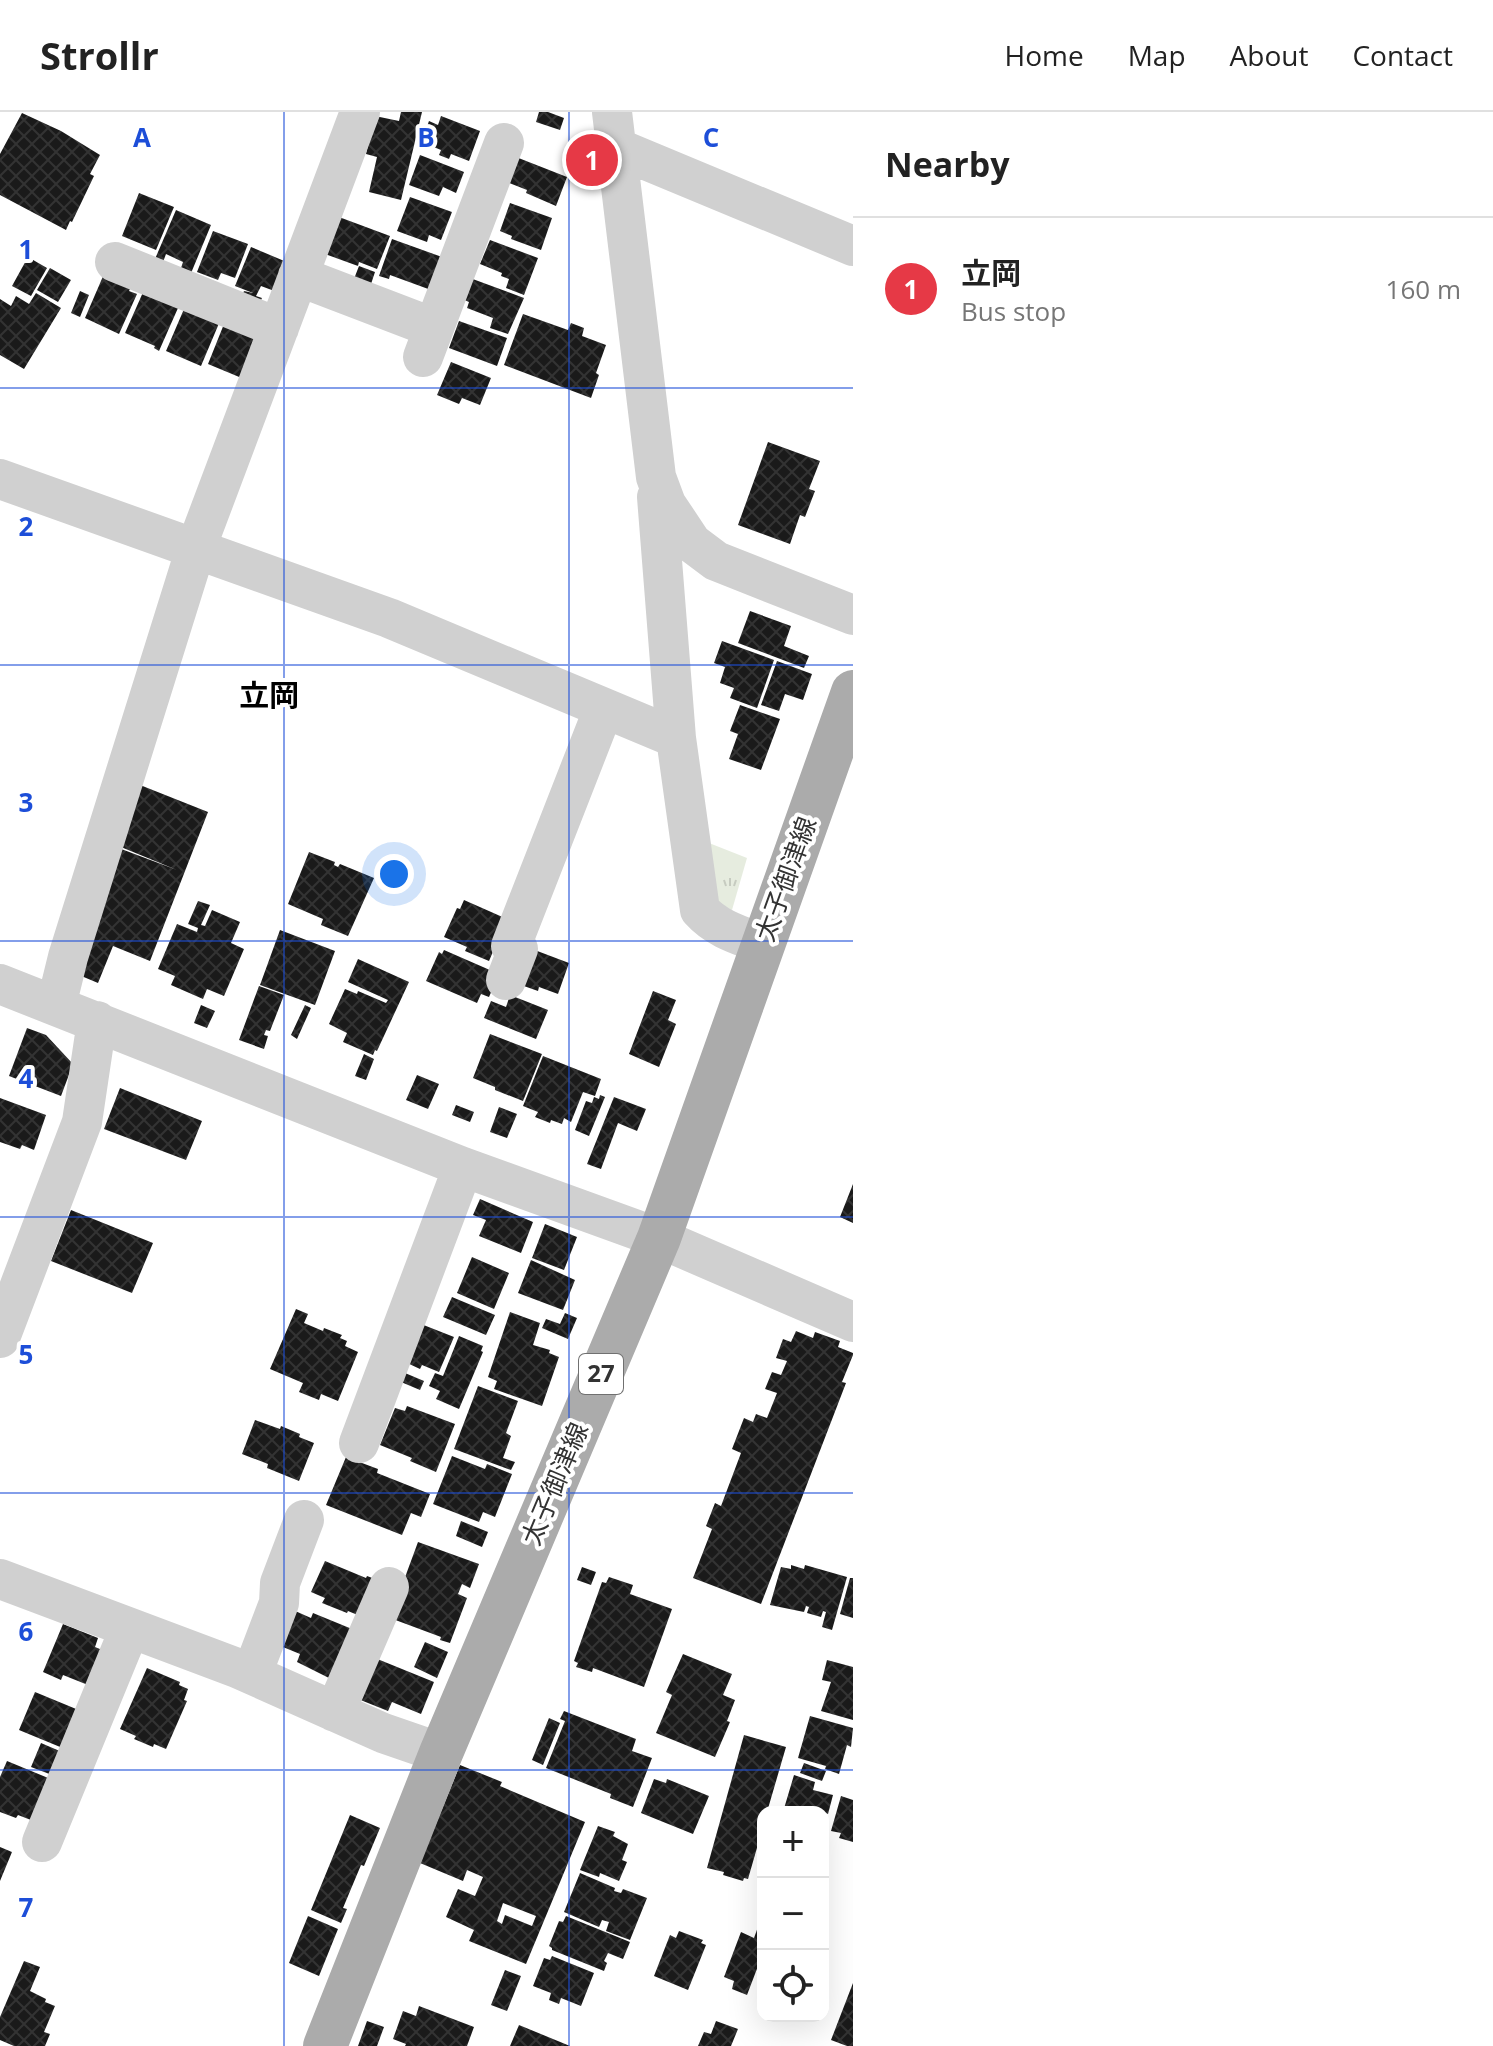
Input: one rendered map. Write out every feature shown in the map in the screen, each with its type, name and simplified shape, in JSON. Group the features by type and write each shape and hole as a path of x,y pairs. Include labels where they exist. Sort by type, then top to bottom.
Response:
{"main road":[{"name":"太子御津線","path":"325,2046 441,1753 659,1238 853,692"}],"street":[{"path":"56,1006 73,941 196,548 360,112"},
{"path":"614,130 853,246"},
{"path":"614,130 656,477 676,738 700,910 721,928 763,944"},
{"path":"298,276 428,342 504,143"},
{"path":"115,262 279,328"},
{"path":"656,477 666,504 692,543 716,561 853,615"},
{"path":"0,479 389,618 676,738"},
{"path":"506,980 518,949 511,946 530,860 604,708"},
{"path":"0,984 463,1167 659,1238 853,1322"},
{"path":"0,1338 82,1122 97,1021"},
{"path":"359,1443 463,1167"},
{"path":"252,1674 279,1603 280,1583 304,1520"},
{"path":"0,1579 252,1674 383,1733 441,1753"},
{"path":"335,1712 389,1587"},
{"path":"42,1842 130,1628"}],"green space":[{"path":"704,841 747,858 732,910 714,902"}],"building":[{"path":"401,112 422,112 401,200 369,192 377,157 366,154 375,116 399,121"},
{"path":"539,112 564,118 560,130 536,122"},
{"path":"22,113 61,131 100,155 90,174 94,176 66,230 0,195 0,154"},
{"path":"441,116 480,131 469,161 451,154 449,159 439,155 441,150 421,142 429,121 438,125"},
{"path":"420,155 464,172 456,193 443,187 439,196 409,185"},
{"path":"516,157 567,177 556,206 507,182"},
{"path":"139,193 174,207 156,250 122,236"},
{"path":"410,197 452,212 441,240 429,235 427,242 397,231"},
{"path":"510,203 552,218 541,250 511,239 512,236 500,231"},
{"path":"176,210 211,225 189,278 179,274 183,262 166,254 163,262 155,259"},
{"path":"339,217 390,236 377,269 325,254"},
{"path":"213,231 248,244 235,278 221,273 218,280 197,272"},
{"path":"392,239 442,257 431,290 390,275 389,279 379,276"},
{"path":"490,240 538,258 524,295 506,288 509,279 501,276 502,273 480,264"},
{"path":"251,247 289,263 277,292 261,286 256,296 262,298 259,305 241,298 244,291 253,293 235,286"},
{"path":"28,257 47,268 31,296 12,286"},
{"path":"359,266 375,272 369,290 352,284"},
{"path":"50,268 71,280 58,302 37,290"},
{"path":"104,274 132,285 129,291 137,294 119,334 85,318"},
{"path":"470,278 524,298 508,334 490,328 493,318 467,308 469,302 462,299"},
{"path":"144,290 178,308 159,351 155,346 125,333"},
{"path":"80,291 89,295 80,317 71,313"},
{"path":"36,293 61,308 24,369 0,355 0,299 11,306 16,296 29,304"},
{"path":"184,309 220,321 201,366 166,351"},
{"path":"523,314 568,330 571,323 584,328 582,336 606,345 591,398 504,365"},
{"path":"459,321 507,338 497,366 449,348"},
{"path":"224,324 260,341 244,379 208,364"},
{"path":"451,362 491,378 480,405 462,398 459,404 437,395"},
{"path":"768,442 820,461 809,489 815,491 805,517 800,515 790,544 738,525"},
{"path":"750,611 791,626 784,646 809,656 804,668 738,643"},
{"path":"722,641 774,660 757,708 730,698 734,688 720,683 725,667 714,663"},
{"path":"777,661 812,674 803,700 785,694 779,711 761,705"},
{"path":"740,705 780,719 761,770 729,759 738,734 730,731"},
{"path":"130,781 208,812 150,961 113,946 98,983 67,970 116,847 177,870 116,845"},
{"path":"309,852 335,862 334,865 338,867 340,864 374,878 348,936 321,925 323,919 288,904"},
{"path":"464,900 507,919 489,961 465,951 467,947 444,937"},
{"path":"198,901 210,905 201,925 205,926 212,910 240,922 231,943 244,949 224,996 207,989 203,999 171,985 175,976 158,969 177,924 197,932 198,928 188,924"},
{"path":"280,930 335,951 315,1005 260,985"},
{"path":"532,949 569,963 558,994 521,985"},
{"path":"444,950 499,974 489,997 481,994 477,1003 426,981 439,952 442,954"},
{"path":"358,959 409,982 373,1055 343,1042 347,1033 329,1024 345,989 386,1003 388,1000 348,982"},
{"path":"259,986 284,995 270,1031 266,1030 264,1035 268,1036 264,1049 239,1040"},
{"path":"653,991 676,1000 668,1020 676,1024 659,1067 629,1054"},
{"path":"510,995 548,1010 536,1039 484,1018 491,1001 506,1007"},
{"path":"201,1005 215,1011 207,1028 194,1023"},
{"path":"305,1005 311,1008 297,1039 291,1035"},
{"path":"27,1028 46,1035 73,1064 61,1096 9,1076"},
{"path":"490,1034 542,1054 523,1101 473,1078"},
{"path":"364,1054 374,1059 366,1080 355,1076"},
{"path":"543,1056 601,1079 595,1096 583,1092 571,1122 564,1118 562,1124 551,1120 550,1123 535,1117 538,1112 523,1106"},
{"path":"417,1075 439,1084 428,1109 406,1100"},
{"path":"120,1088 202,1121 186,1160 104,1129"},
{"path":"600,1095 605,1097 589,1136 575,1130 586,1101 592,1103 594,1097 599,1099"},
{"path":"614,1097 646,1109 637,1131 618,1123 601,1169 587,1164"},
{"path":"0,1098 46,1115 34,1150 0,1142"},
{"path":"456,1105 474,1112 470,1122 452,1115"},
{"path":"499,1107 517,1114 507,1138 490,1132"},
{"path":"853,1184 853,1223 840,1217"},
{"path":"480,1199 533,1222 521,1253 479,1236 486,1220 473,1215"},
{"path":"71,1210 153,1243 132,1293 51,1261"},
{"path":"545,1224 577,1237 564,1270 532,1258"},
{"path":"472,1257 509,1273 494,1309 457,1293"},
{"path":"531,1260 575,1280 563,1310 518,1293"},
{"path":"452,1297 495,1315 486,1335 443,1317"},
{"path":"296,1309 308,1314 304,1323 342,1335 340,1338 347,1341 345,1346 358,1352 338,1401 321,1394 319,1400 299,1392 303,1383 270,1369"},
{"path":"510,1312 540,1323 533,1345 550,1350 549,1353 559,1357 542,1406 494,1389 497,1381 488,1377"},
{"path":"565,1313 577,1318 568,1339 542,1328 546,1319 560,1324"},
{"path":"421,1324 454,1337 439,1372 422,1365 420,1369 405,1362"},
{"path":"796,1331 813,1338 815,1332 840,1341 838,1347 853,1355 842,1382 846,1383 761,1604 693,1578 712,1529 706,1526 715,1503 721,1506 741,1453 732,1449 744,1418 753,1422 756,1414 767,1418 777,1393 765,1389 772,1372 781,1375 787,1361 776,1358 783,1339 791,1342"},
{"path":"459,1336 483,1346 483,1352 459,1409 436,1399 440,1391 429,1386 435,1373 443,1376"},
{"path":"405,1373 424,1381 420,1390 401,1382"},
{"path":"478,1386 518,1401 506,1433 511,1436 503,1458 515,1462 511,1470 454,1449"},
{"path":"407,1406 455,1424 436,1472 380,1445 395,1408 405,1411"},
{"path":"255,1420 280,1429 281,1426 314,1443 299,1481 242,1454"},
{"path":"452,1456 485,1469 487,1464 512,1474 495,1517 483,1512 479,1522 433,1504"},
{"path":"346,1457 430,1494 421,1517 411,1513 402,1535 326,1505"},
{"path":"461,1521 488,1532 482,1547 456,1536"},
{"path":"418,1542 479,1564 470,1588 462,1584 458,1594 467,1598 450,1643 390,1618"},
{"path":"325,1561 375,1579 360,1616 322,1603 325,1598 311,1592"},
{"path":"791,1565 804,1569 805,1565 847,1577 832,1630 822,1627 826,1612 823,1611 821,1617 807,1613 809,1607 806,1606 804,1612 770,1605 781,1567 791,1569"},
{"path":"582,1567 596,1572 591,1585 577,1580"},
{"path":"609,1577 633,1585 630,1594 672,1609 644,1687 593,1668 592,1672 576,1667 578,1663 574,1661 602,1582 606,1583"},
{"path":"850,1578 853,1578 853,1618 840,1614"},
{"path":"293,1610 311,1618 313,1613 352,1629 331,1679 297,1662 300,1654 278,1645"},
{"path":"63,1624 98,1638 95,1647 107,1652 93,1687 63,1675 61,1680 43,1672"},
{"path":"425,1642 448,1652 437,1678 414,1667"},
{"path":"683,1654 732,1674 723,1695 735,1700 727,1721 730,1722 715,1757 656,1733 672,1695 666,1692"},
{"path":"370,1656 434,1682 421,1714 392,1702 388,1711 353,1697"},
{"path":"827,1660 853,1667 853,1720 821,1711 831,1682 822,1680"},
{"path":"147,1668 180,1682 179,1685 188,1689 184,1700 187,1701 166,1749 134,1739 136,1736 120,1729"},
{"path":"35,1692 81,1711 65,1749 19,1730"},
{"path":"564,1711 636,1739 632,1751 652,1758 633,1807 610,1798 611,1794 546,1768 565,1721 560,1719"},
{"path":"810,1716 853,1728 851,1747 847,1745 839,1774 825,1769 826,1766 798,1758"},
{"path":"549,1718 560,1723 543,1765 532,1760"},
{"path":"744,1735 786,1747 769,1806 757,1806 757,1848 748,1879 744,1878 743,1881 707,1868"},
{"path":"41,1743 62,1752 52,1775 31,1767"},
{"path":"7,1761 53,1780 36,1822 0,1812 0,1777"},
{"path":"804,1763 826,1771 822,1781 800,1773"},
{"path":"460,1765 502,1782 500,1786 585,1822 526,1964 469,1941 474,1930 446,1917 458,1889 475,1896 483,1877 467,1870 463,1881 420,1863","holes":["503,1903 536,1916 532,1926 505,1915 502,1924 497,1921"]},
{"path":"794,1775 815,1782 813,1790 833,1795 829,1810 829,1806 785,1806"},
{"path":"654,1779 666,1783 667,1779 709,1796 693,1834 641,1813"},
{"path":"841,1796 853,1800 853,1842 839,1838 841,1833 831,1831"},
{"path":"350,1815 380,1828 343,1908 347,1909 341,1923 311,1910"},
{"path":"598,1826 615,1832 613,1836 628,1844 622,1860 627,1862 619,1881 600,1873 599,1877 580,1870"},
{"path":"0,1847 12,1852 0,1881"},
{"path":"580,1873 615,1888 614,1891 621,1893 623,1889 647,1898 630,1940 606,1931 609,1922 602,1920 599,1927 564,1912"},
{"path":"308,1916 338,1929 319,1976 289,1963"},
{"path":"566,1916 630,1942 623,1959 608,1953 604,1971 552,1950 549,1946 559,1921 563,1922"},
{"path":"757,1930 757,1969 747,1995 732,1989 734,1981 724,1977 741,1932 754,1938"},
{"path":"679,1931 703,1940 701,1943 706,1945 688,1990 654,1976 670,1935 676,1938"},
{"path":"552,1956 594,1973 581,2006 561,1998 559,2004 549,2000 551,1993 533,1986 544,1958 550,1960"},
{"path":"24,1961 40,1967 30,1991 55,2006 44,2032 50,2034 45,2046 14,2046 0,2040 0,2017"},
{"path":"505,1970 521,1976 507,2011 491,2005"},
{"path":"853,1983 853,2046 847,2046 831,2040"},
{"path":"419,2006 474,2027 467,2046 405,2046 393,2039 403,2011 416,2016"},
{"path":"367,2021 384,2027 377,2046 358,2046"},
{"path":"716,2021 738,2029 731,2046 698,2046 704,2032 711,2034"},
{"path":"519,2025 570,2046 510,2046"}],"place":[{"name":"立岡","path":"592,160"}],"district":[{"name":"立岡","path":"269,696"}]}
